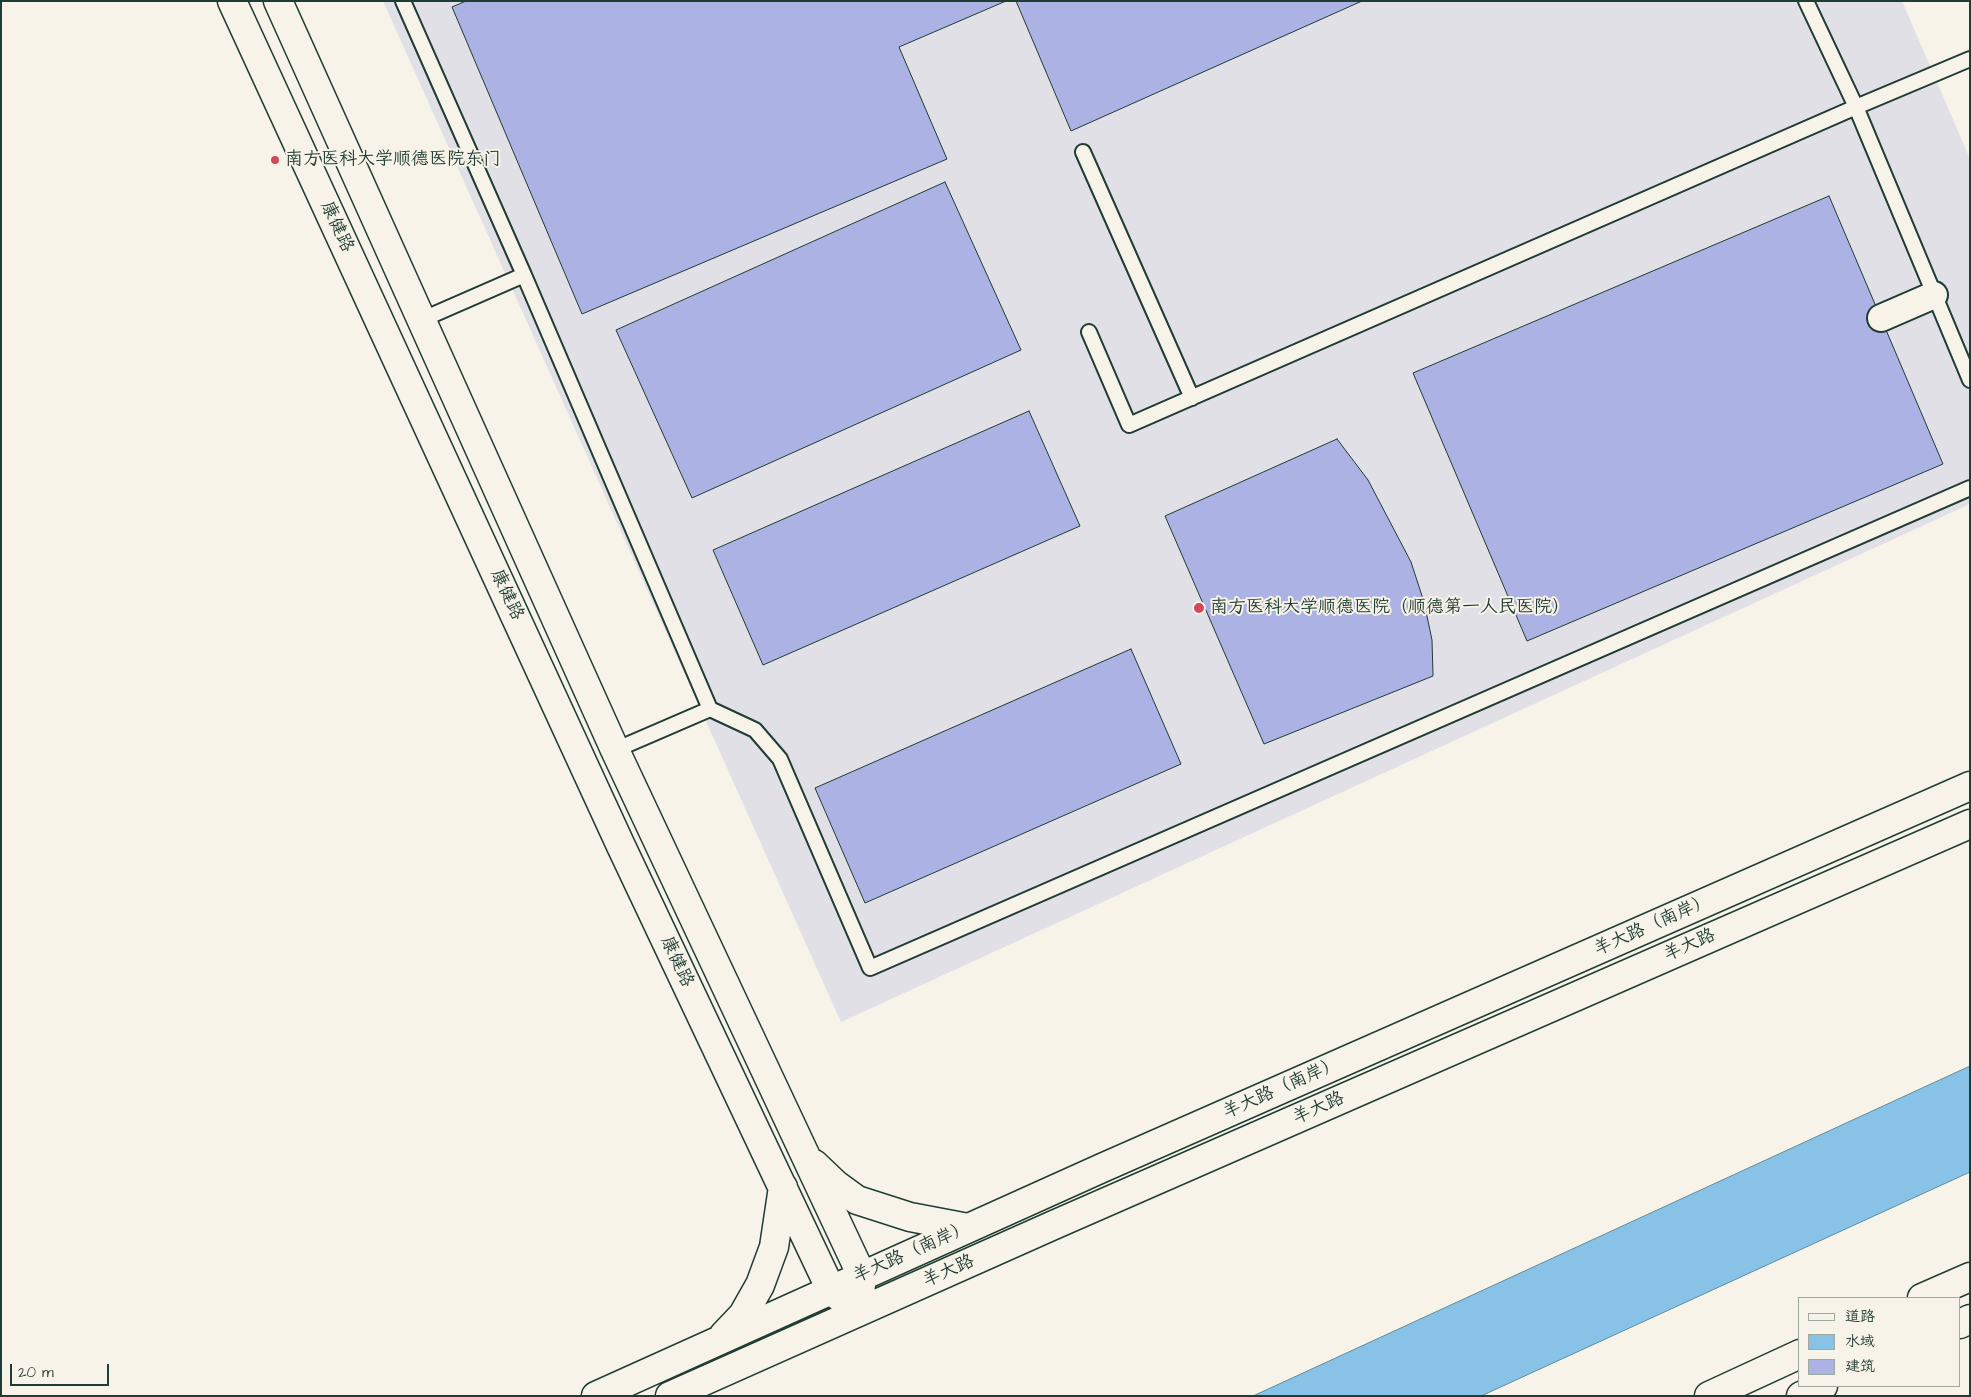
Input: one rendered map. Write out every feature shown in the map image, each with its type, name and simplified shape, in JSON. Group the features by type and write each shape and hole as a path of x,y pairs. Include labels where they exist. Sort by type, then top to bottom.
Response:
{"street":[{"name":"康健路","path":"232,1 621,846 831,1290 858,1312"},
{"name":"康健路","path":"278,1 615,750 862,1276"},
{"path":"1881,318 1934,294"},
{"name":"羊大路（南岸）","path":"596,1396 968,1228 1970,786"},
{"name":"羊大路","path":"670,1396 1970,824"},
{"name":"康健路","path":"804,1154 835,1184 857,1200 910,1218 968,1228"},
{"path":"720,1340 743,1315 760,1285 774,1247 783,1187"},
{"path":"858,1312 862,1276"},
{"path":"1924,1297 1970,1276"},
{"path":"1709,1396 1798,1355"},
{"path":"1801,1396 1821,1387"}],"lane":[{"path":"403,1 524,275 710,709 756,730 780,759 870,968 1970,488"},
{"path":"1806,1 1856,107 1970,380"},
{"path":"1089,332 1129,425 1970,58"},
{"path":"1083,152 1192,398"},
{"path":"421,320 524,275"},
{"path":"615,750 710,709"}],"shaded area":[{"name":"南方医科大学顺德医院（顺德第一人民医院）","path":"383,1 1902,1 1970,159 1970,504 841,1022"}],"water":[{"path":"1970,1066 1970,1172 1481,1396 1253,1396"}],"building":[{"path":"466,1 1006,1 899,47 947,159 582,314 452,7"},
{"path":"1016,1 1362,1 1071,131"},
{"path":"945,182 1021,350 692,498 616,330"},
{"path":"1829,196 1943,464 1527,641 1413,373"},
{"path":"1029,411 1080,526 763,665 713,550"},
{"path":"1337,439 1368,480 1411,562 1424,602 1432,640 1433,676 1264,744 1165,516"},
{"path":"1131,649 1181,764 865,903 815,788"}],"place":[{"name":"南方医科大学顺德医院东门","path":"275,160"},
{"name":"南方医科大学顺德医院（顺德第一人民医院）","path":"1199,608"}]}
